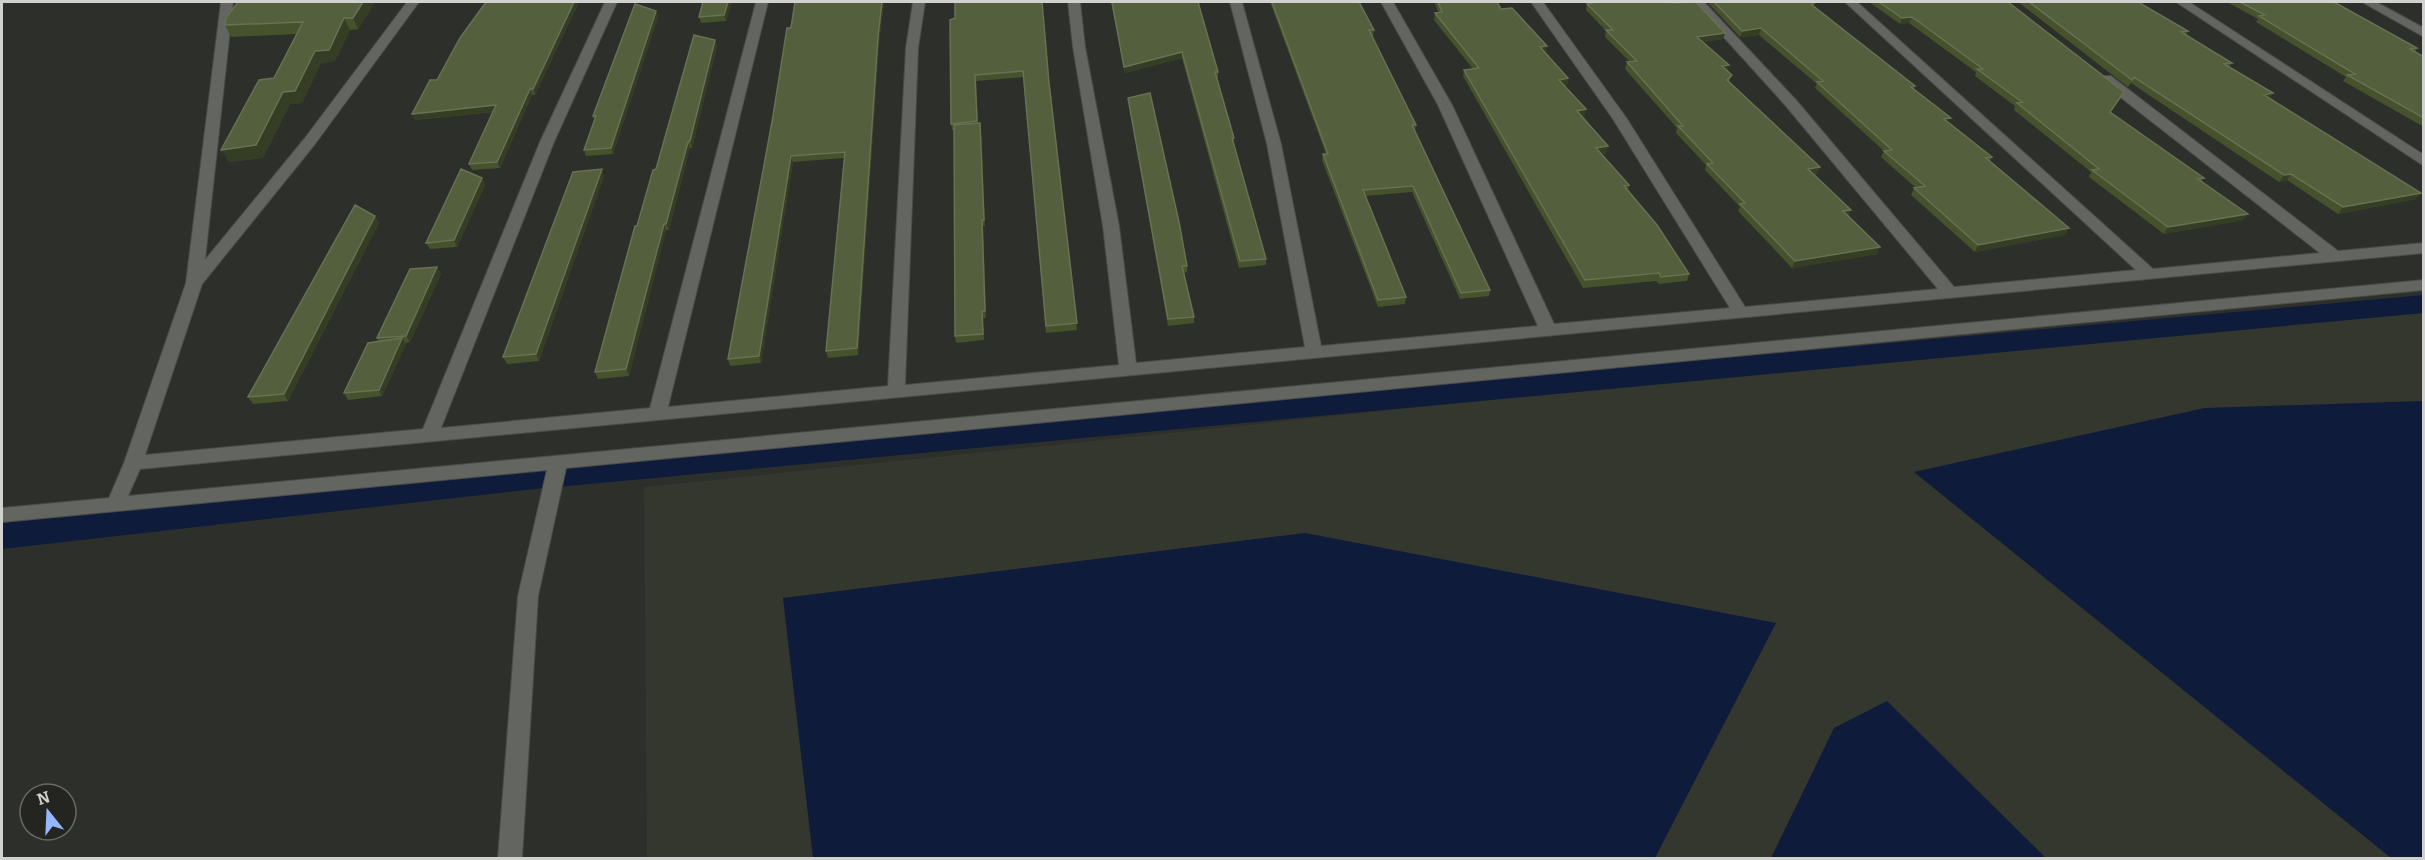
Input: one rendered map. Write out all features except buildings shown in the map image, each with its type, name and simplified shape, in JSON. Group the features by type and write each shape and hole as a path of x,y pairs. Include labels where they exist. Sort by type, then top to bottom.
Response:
{"lane":[{"path":"115,505 133,463 194,283 226,2"},
{"path":"194,283 310,141 413,2"},
{"path":"429,436 548,142 611,2"},
{"path":"657,415 696,270 762,2"},
{"path":"896,392 912,48 919,2"},
{"path":"1074,2 1079,47 1111,226 1128,370"},
{"path":"1236,2 1274,144 1314,353"},
{"path":"1387,2 1445,105 1549,331"},
{"path":"1537,2 1620,120 1741,313"},
{"path":"1698,2 1791,103 1950,293"},
{"path":"1851,2 2150,274"},
{"path":"2182,2 2424,162"},
{"path":"2368,2 2424,33"},
{"path":"2096,71 2334,256"},
{"path":"133,463 2424,248"},
{"path":"2,515 2424,285"},
{"path":"510,858 528,596 545,510 558,464"}],"shaded area":[{"path":"2423,304 2423,858 647,858 644,487"}],"water":[{"path":"2423,401 2423,858 2391,858 1914,472 2205,408"},
{"path":"1305,533 1776,623 1655,858 813,858 783,598"},
{"path":"1887,701 2046,858 1771,858 1834,728"}],"waterway":[{"path":"2,536 525,478 2424,304"}]}
